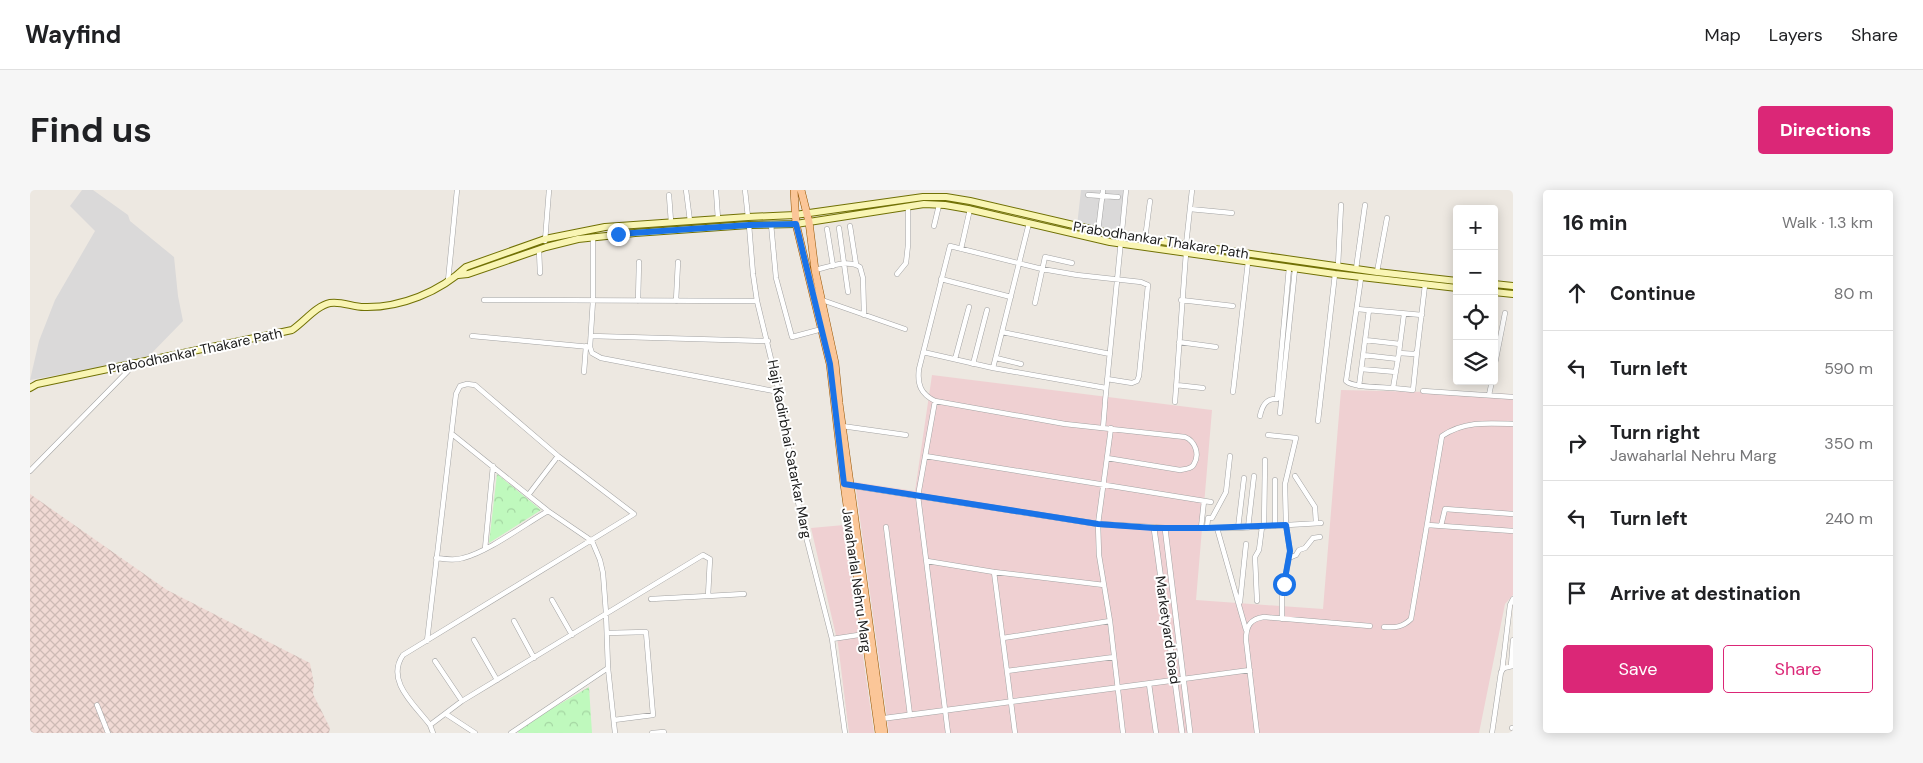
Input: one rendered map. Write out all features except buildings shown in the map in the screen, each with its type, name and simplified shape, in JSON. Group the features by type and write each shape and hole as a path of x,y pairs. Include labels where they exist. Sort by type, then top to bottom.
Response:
{"main road":[{"name":"Jawaharlal Nehru Marg","path":"797,191 808,214 824,332 835,363 865,634 884,733"},
{"name":"Jawaharlal Nehru Marg","path":"797,191 796,224 824,332 830,364 880,719 879,733"},
{"name":"Prabodhankar Thakare Path","path":"30,388 34,383 127,366 292,330 319,308 330,303 363,307 399,303 429,292 448,281 466,267 545,239 605,227 808,214 923,197 946,197 970,201 1098,231 1145,239 1377,272 1453,280"},
{"name":"Prabodhankar Thakare Path","path":"458,274 468,274 546,247 593,237 749,225 796,224 924,204 970,209 1121,243 1361,278 1453,288"},
{"path":"1498,284 1513,286"},
{"path":"1498,292 1513,294"}],"street":[{"path":"448,281 457,190"},
{"path":"546,247 545,239 550,190"},
{"path":"686,190 690,221"},
{"path":"716,190 718,219"},
{"path":"745,190 748,217"},
{"path":"1098,231 1103,190"},
{"path":"1103,428 1126,190"},
{"path":"1186,245 1192,190"},
{"path":"669,195 671,222"},
{"path":"1088,195 1118,197"},
{"path":"1145,239 1150,201"},
{"path":"934,226 939,205"},
{"path":"1338,266 1341,205"},
{"path":"1356,269 1365,206"},
{"path":"897,274 906,263 908,207"},
{"path":"961,249 970,209"},
{"path":"1190,209 1232,213"},
{"path":"1377,272 1387,218"},
{"path":"993,368 1030,223"},
{"path":"771,224 776,278 792,337 824,332"},
{"name":"Haji Kadirbhai Satarkar Marg","path":"749,225 757,301 779,392 800,513 832,639 845,733"},
{"path":"850,226 856,264 862,272 864,315"},
{"path":"839,228 848,292"},
{"path":"827,229 833,266"},
{"path":"584,372 591,336 593,237"},
{"path":"1107,379 1132,383 1137,381 1148,284 1042,269 950,246 923,352 918,378 920,389 926,396 935,401 1064,424 1185,437 1191,439 1197,454 1194,465 1189,469 1180,470 1107,458"},
{"path":"539,250 540,272"},
{"path":"1175,402 1186,253"},
{"path":"1035,302 1045,257 1072,263"},
{"path":"638,262 638,300"},
{"path":"676,301 678,262"},
{"path":"1233,392 1248,262"},
{"path":"815,270 844,264 856,264"},
{"path":"1280,413 1292,268"},
{"path":"1260,416 1265,402 1270,398 1277,399 1292,268"},
{"path":"1388,281 1390,273"},
{"path":"1318,420 1335,274"},
{"path":"1361,278 1346,381 1349,384 1359,386 1413,390 1425,285"},
{"path":"941,279 1011,297"},
{"path":"484,300 757,301"},
{"path":"821,300 905,329"},
{"path":"1182,300 1233,306"},
{"path":"955,359 968,307"},
{"path":"1357,308 1422,316"},
{"path":"974,364 987,310"},
{"path":"1359,386 1369,310"},
{"path":"1498,349 1505,313"},
{"path":"1393,388 1404,314"},
{"path":"1002,332 1110,354"},
{"path":"472,336 588,347"},
{"path":"591,336 768,341"},
{"path":"1365,340 1400,344"},
{"path":"1179,342 1216,347"},
{"path":"588,347 592,353 601,358 779,392"},
{"path":"923,352 993,368 1106,388"},
{"path":"1399,353 1414,354 1417,352"},
{"path":"1363,356 1398,359"},
{"path":"996,358 1021,364"},
{"path":"31,469 128,371 127,366"},
{"path":"1361,369 1396,372"},
{"path":"427,641 456,394 460,386 467,384 475,385 558,456 634,514 592,541 427,641 403,655 397,666 400,686 430,724 433,733"},
{"path":"1176,385 1203,388"},
{"path":"1489,395 1491,385"},
{"path":"1423,391 1513,397"},
{"path":"935,401 918,496 948,733"},
{"path":"1384,627 1396,628 1412,619 1442,436 1460,426 1480,423 1513,424"},
{"path":"842,426 906,435"},
{"path":"1110,428 1098,524 1099,555 1110,622 1123,733"},
{"path":"452,434 548,511 592,541 602,566 608,668 615,733"},
{"path":"1268,434 1296,438 1286,484 1286,525 1290,542 1282,595 1282,619"},
{"path":"529,494 558,456"},
{"path":"925,456 1211,502"},
{"path":"1204,528 1208,518 1212,518 1226,492 1230,456"},
{"path":"1256,601 1255,557 1263,527 1265,460"},
{"path":"485,549 493,466"},
{"path":"1248,528 1254,476"},
{"path":"847,485 1098,524 1154,528 1248,528 1319,523 1312,500 1295,476"},
{"path":"1238,528 1244,478"},
{"path":"1275,480 1275,526"},
{"path":"1204,501 1204,528"},
{"path":"1440,526 1445,510 1513,514"},
{"path":"436,558 450,560 463,558 485,549 548,511"},
{"path":"1428,526 1513,531"},
{"path":"886,527 892,561 910,715"},
{"name":"Marketyard Road","path":"1154,528 1182,733"},
{"name":"Marketyard Road","path":"1165,528 1190,733"},
{"path":"1217,528 1246,632 1257,733"},
{"path":"1289,558 1305,548 1314,538 1320,537"},
{"path":"1239,603 1246,544"},
{"path":"430,724 462,701 703,555 710,559 708,596"},
{"path":"927,561 994,572 1104,586"},
{"path":"994,572 1015,733"},
{"path":"651,599 744,594"},
{"path":"1492,733 1510,605 1513,599"},
{"path":"552,600 572,635"},
{"path":"1246,632 1251,622 1264,617 1370,626"},
{"path":"514,621 534,658"},
{"path":"1003,638 1110,622"},
{"path":"607,633 646,632 653,716 614,720"},
{"path":"832,639 865,634"},
{"path":"474,640 497,680"},
{"path":"1502,672 1504,668 1512,666 1513,640"},
{"path":"1007,671 1114,657"},
{"path":"435,661 462,701"},
{"path":"511,733 608,668"},
{"path":"880,719 1250,670"},
{"path":"1149,684 1156,733"},
{"path":"97,705 108,733"},
{"path":"446,714 475,733"},
{"path":"652,733 664,732"}],"shaded area":[{"path":"82,190 93,190 128,215 130,221 174,257 183,321 146,359 30,380 39,341 55,300 95,231 70,206"},
{"path":"1081,190 1125,190 1121,234 1077,226"},
{"path":"932,375 1212,410 1196,600 1323,609 1341,390 1513,394 1513,595 1505,604 1479,733 889,733 855,482 915,491"},
{"path":"30,494 167,590 310,663 314,684 313,694 330,728 329,733 30,733"},
{"path":"844,525 874,733 849,733 838,644 811,528"}],"green space":[{"path":"497,474 541,510 489,543"},
{"path":"589,687 592,733 519,733 515,730"}],"route":[{"path":"618,234 749,225 796,224 830,364 833,403 844,484 1098,524 1154,528 1238,528 1286,525 1290,551 1284,584"}]}
